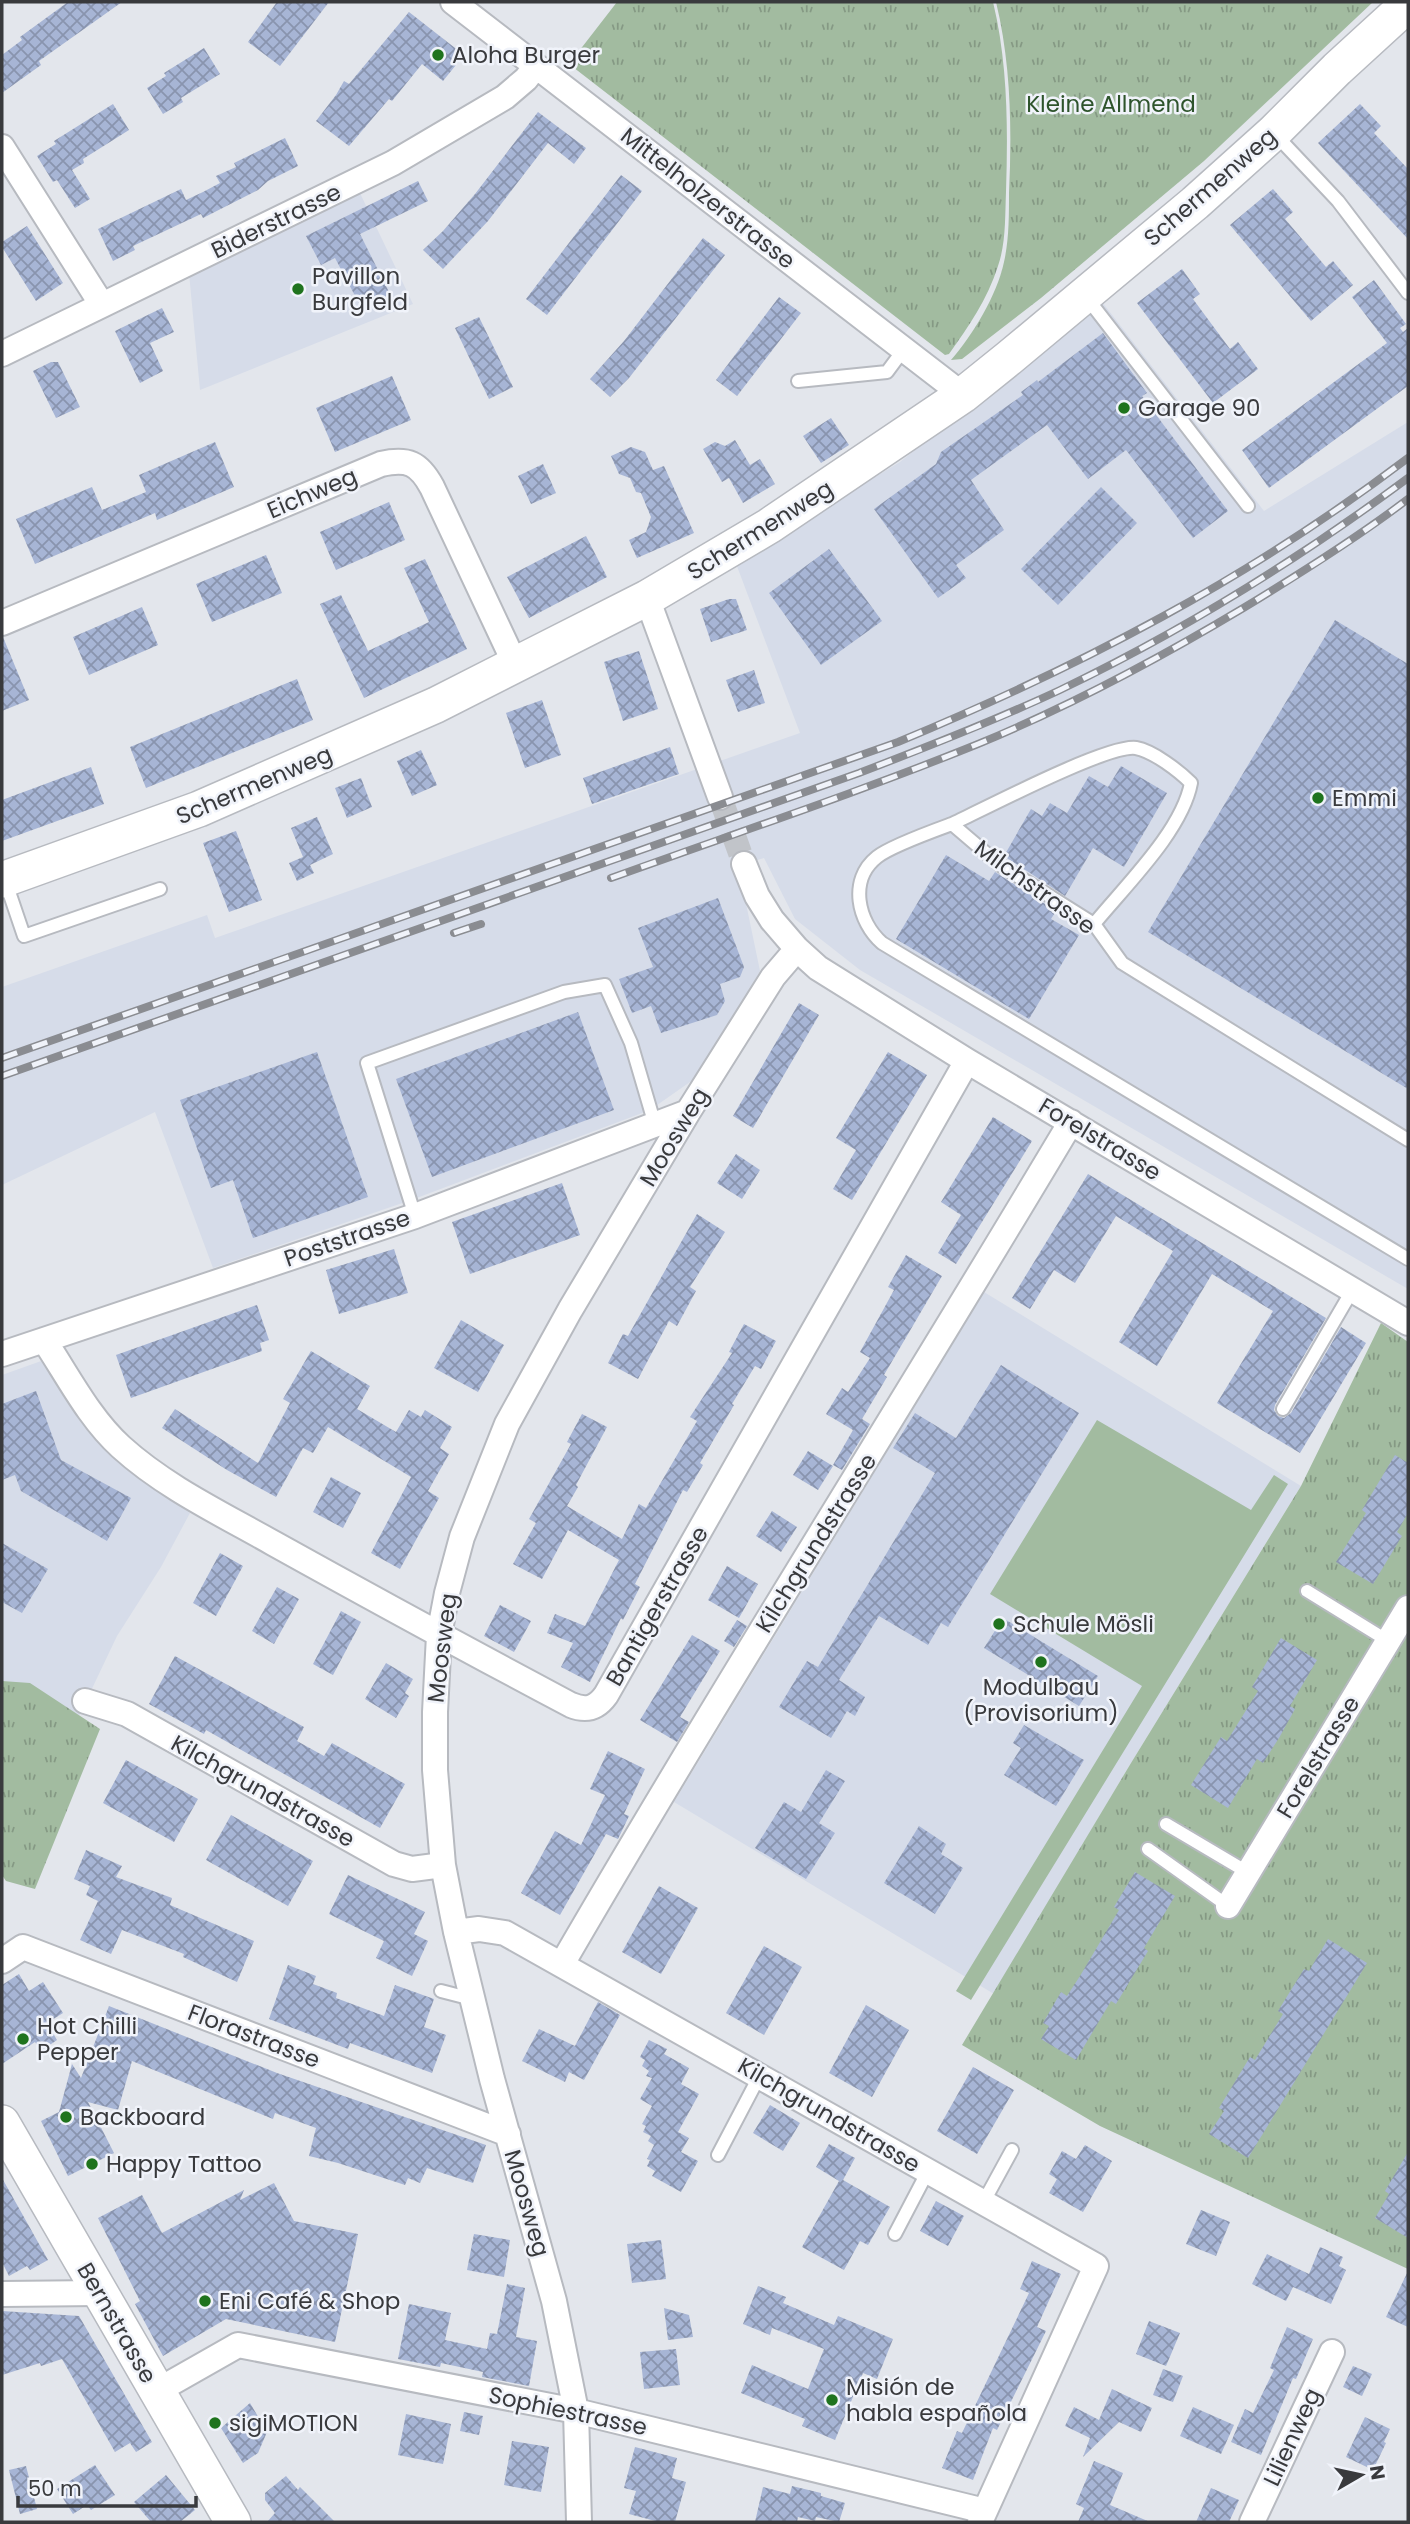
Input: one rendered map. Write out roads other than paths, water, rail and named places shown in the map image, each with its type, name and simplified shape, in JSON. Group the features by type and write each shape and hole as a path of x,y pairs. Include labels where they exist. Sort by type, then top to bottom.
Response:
{"street":[{"name":"Mittelholzerstrasse","path":"453,2 963,395"},
{"name":"Schermenweg","path":"3,879 160,825 391,725 516,666 647,598 769,526 963,395 1195,203 1408,4"},
{"name":"Biderstrasse","path":"2,354 393,163 505,97 526,79 536,66"},
{"path":"2,147 102,305"},
{"name":"Eichweg","path":"2,623 381,464 398,460 412,463 424,472 516,666"},
{"path":"647,598 720,797"},
{"path":"744,864 762,904 796,949"},
{"name":"Forelstrasse","path":"796,949 849,989 1408,1323"},
{"name":"Moosweg","path":"579,2522 576,2411 554,2301 472,1999 443,1864 435,1770 439,1635 462,1537 507,1424 570,1310 688,1112 773,977 796,949"},
{"name":"Bantigerstrasse","path":"44,1340 103,1427 143,1466 197,1500 439,1635 571,1705 592,1708 601,1701 967,1061"},
{"name":"Poststrasse","path":"2,1354 415,1216 688,1112"},
{"name":"Kilchgrundstrasse","path":"562,1964 633,1841 959,1311 1071,1122"},
{"name":"Forelstrasse","path":"1227,1906 1408,1608"},
{"name":"Kilchgrundstrasse","path":"85,1701 127,1714 394,1864 412,1869 443,1864"},
{"name":"Kilchgrundstrasse","path":"456,1932 479,1929 505,1934 1097,2266 983,2517"},
{"name":"Florastrasse","path":"2,1961 23,1947 508,2134"},
{"name":"Bernstrasse","path":"3,2129 233,2522"},
{"path":"2,2294 99,2292"},
{"name":"Sophiestrasse","path":"158,2391 238,2345 576,2411 983,2517"},
{"name":"Lilienweg","path":"1252,2522 1332,2352"}],"lane":[{"path":"1273,133 1338,201 1408,293"},
{"path":"1084,295 1248,506"},
{"path":"797,381 887,372 904,349"},
{"path":"951,824 1079,765 1116,751 1136,748 1175,767 1191,782 1188,798 1169,832 1094,924"},
{"name":"Milchstrasse","path":"1408,1140 1122,963 1094,924 1000,865 951,824 877,857 863,877 859,903 867,926 882,943 1408,1259"},
{"path":"3,879 24,936 160,889"},
{"path":"415,1216 367,1063 564,992 605,985 631,1044 655,1125"},
{"path":"1283,1409 1353,1289"},
{"path":"1307,1591 1388,1641"},
{"path":"1166,1824 1247,1872"},
{"path":"1148,1849 1227,1906"},
{"path":"441,1991 472,1999"},
{"path":"718,2155 760,2075"},
{"path":"983,2203 1012,2150"},
{"path":"895,2234 928,2171"}],"tunnel":[{"path":"720,797 744,864"}],"railway":[{"path":"2,1058 898,742 966,713 1098,650 1225,581 1286,543 1408,458"},
{"path":"2,1076 859,773 985,723 1060,690 1195,618 1325,537 1408,478"},
{"path":"611,878 887,779 1047,714 1147,663 1245,607 1369,528 1408,499"},
{"path":"454,933 481,924"}],"place":[{"name":"Aloha Burger","path":"438,55"},
{"name":"Pavillon Burgfeld","path":"298,289"},
{"name":"Garage 90","path":"1124,408"},
{"name":"Emmi","path":"1318,798"},
{"name":"Schule Mösli","path":"999,1624"},
{"name":"Modulbau (Provisorium)","path":"1041,1662"},
{"name":"Hot Chilli Pepper","path":"23,2039"},
{"name":"Backboard","path":"66,2117"},
{"name":"Happy Tattoo","path":"92,2164"},
{"name":"Eni Café & Shop","path":"205,2301"},
{"name":"Misión de habla española","path":"832,2400"},
{"name":"sigiMOTION","path":"215,2423"}],"park label":[{"name":"Kleine Allmend","path":"1111,104"}]}
